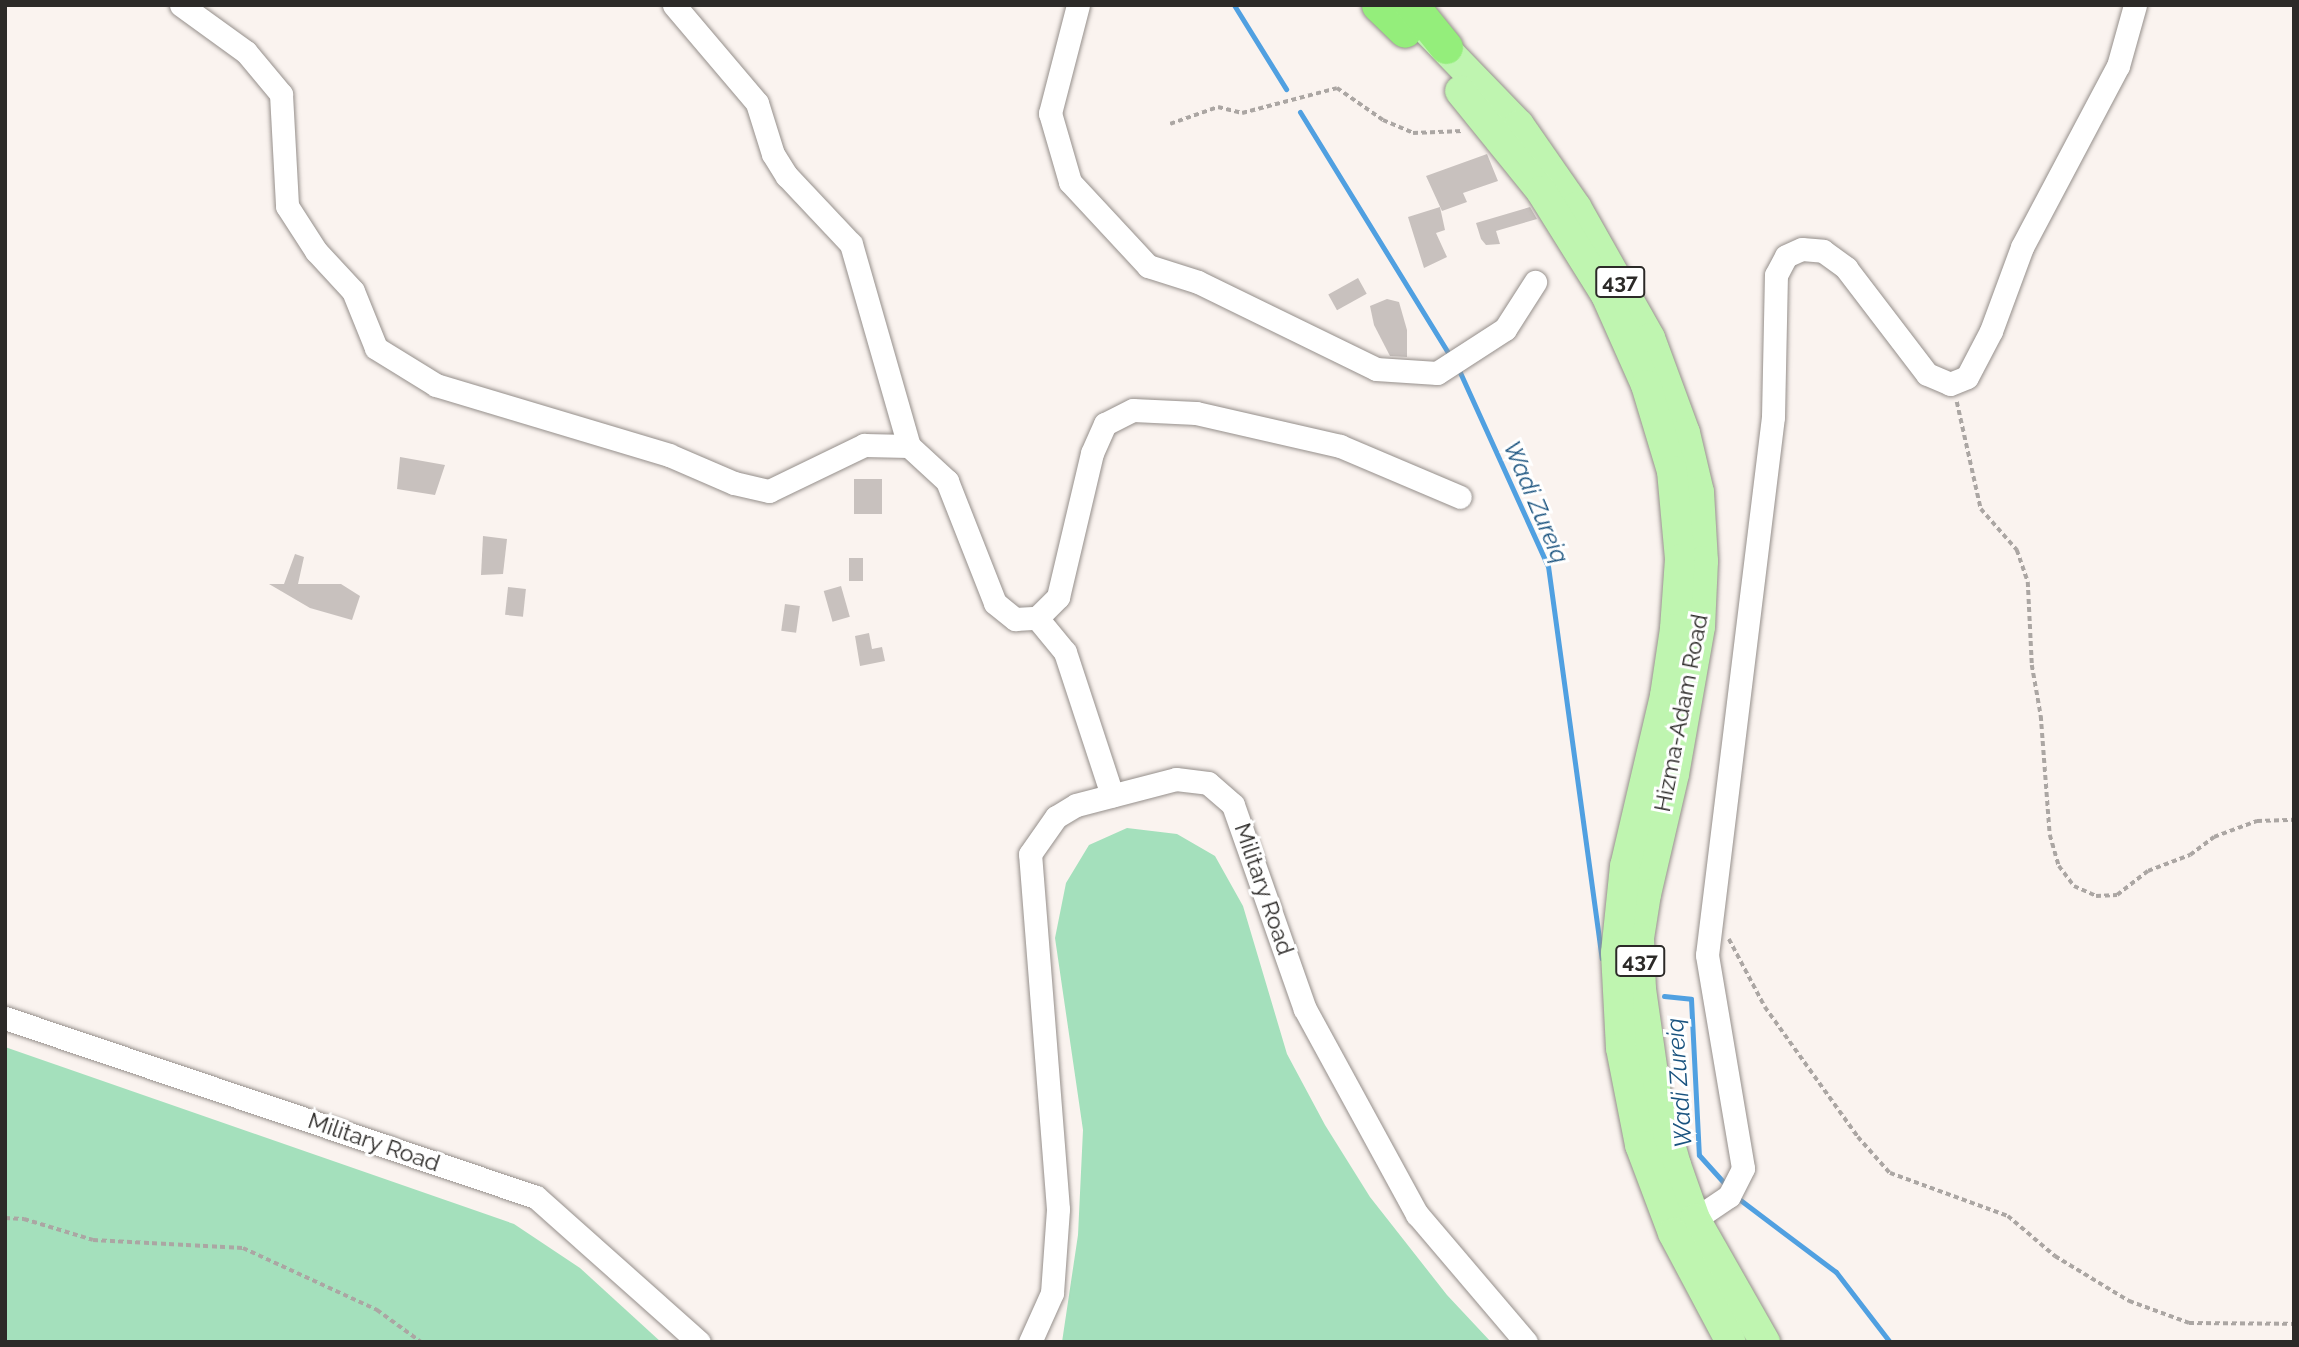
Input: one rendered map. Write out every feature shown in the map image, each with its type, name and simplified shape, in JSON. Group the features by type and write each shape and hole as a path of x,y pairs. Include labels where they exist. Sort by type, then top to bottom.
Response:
{"highway":[{"path":"1379,5 1406,14 1446,47"}],"main road":[{"name":"Hizma-Adam Road","path":"1406,14 1541,191 1606,295 1646,385 1672,471 1680,559 1675,629 1665,696 1625,866 1616,953 1621,1048 1640,1145 1673,1233 1731,1342"},
{"name":"Hizma-Adam Road","path":"1446,47 1519,125 1576,207 1626,292 1667,381 1699,492 1703,561 1700,627 1639,938 1646,1039 1656,1096 1696,1219 1765,1342"}],"street":[{"path":"181,5 246,52 281,94 287,206 316,251 354,291 376,348 436,385 670,455 734,484 769,491 864,445 909,446"},
{"path":"674,5 757,103 774,154 787,176 851,244 909,446 947,481 995,603 1015,620 1037,618 1058,597 1092,453 1105,424 1133,410 1196,413 1340,446 1460,497"},
{"path":"1078,5 1050,113 1070,182 1148,265 1198,282 1376,369 1437,373 1504,329 1535,282"},
{"path":"1696,1219 1729,1196 1743,1168 1713,1012 1707,955 1773,417 1776,275 1786,256 1802,249 1823,251 1838,262 1927,374 1950,384 1968,377 2022,247 2118,66 2134,5"},
{"path":"1037,618 1065,652 1112,795"},
{"name":"Military Road","path":"1030,1342 1052,1293 1058,1209 1030,854 1056,817 1112,795 1192,779 1215,788 1233,806 1305,1009 1417,1214 1526,1342"},
{"name":"Military Road","path":"5,1018 536,1197 699,1342"}],"path":[{"path":"1170,124 1218,107 1242,113 1337,88 1382,120 1413,133 1466,131"},
{"path":"1950,384 1970,445 1981,509 2017,550 2028,582 2032,665 2050,835 2059,866 2074,886 2096,896 2117,895 2148,872 2190,855 2214,837 2257,821 2294,820"},
{"path":"1727,936 1765,1007 1858,1137 1890,1173 2008,1216 2055,1256 2129,1301 2189,1322 2294,1324"},
{"path":"5,1218 24,1219 93,1240 243,1248 377,1310 421,1342"}],"green space":[{"path":"1127,828 1177,834 1215,856 1243,906 1287,1054 1325,1125 1370,1197 1447,1295 1491,1342 1062,1342 1078,1235 1083,1130 1055,938 1066,883 1089,845"},
{"path":"5,1047 514,1224 580,1268 661,1342 5,1342"}],"building":[{"path":"1487,154 1498,181 1463,193 1467,202 1442,211 1426,176"},
{"path":"1440,207 1445,230 1436,233 1447,257 1424,268 1408,217"},
{"path":"1530,207 1537,219 1496,231 1500,244 1486,245 1481,239 1476,223"},
{"path":"1358,278 1367,294 1337,310 1328,294"},
{"path":"1387,299 1399,302 1407,330 1407,357 1390,356 1374,325 1370,306"},
{"path":"400,457 445,465 435,495 397,489"},
{"path":"854,479 882,479 882,514 854,514"},
{"path":"483,536 507,539 503,574 481,575"},
{"path":"295,554 304,557 298,584 341,584 360,596 352,620 310,608 269,584 284,584"},
{"path":"849,558 863,558 863,581 849,581"},
{"path":"841,586 850,617 833,622 824,591"},
{"path":"508,587 526,589 523,617 505,615"},
{"path":"785,604 800,606 796,633 781,631"},
{"path":"869,633 872,649 882,647 885,661 860,666 855,636"}],"waterway":[{"name":"Wadi Zureiq","path":"1234,5 1286,89"},
{"name":"Wadi Zureiq","path":"1300,112 1451,357"},
{"name":"Wadi Zureiq","path":"1458,368 1548,566 1602,958"},
{"name":"Wadi Zureiq","path":"1664,996 1691,999 1699,1155 1724,1183"},
{"name":"Wadi Zureiq","path":"1739,1199 1836,1272 1890,1342"}]}
